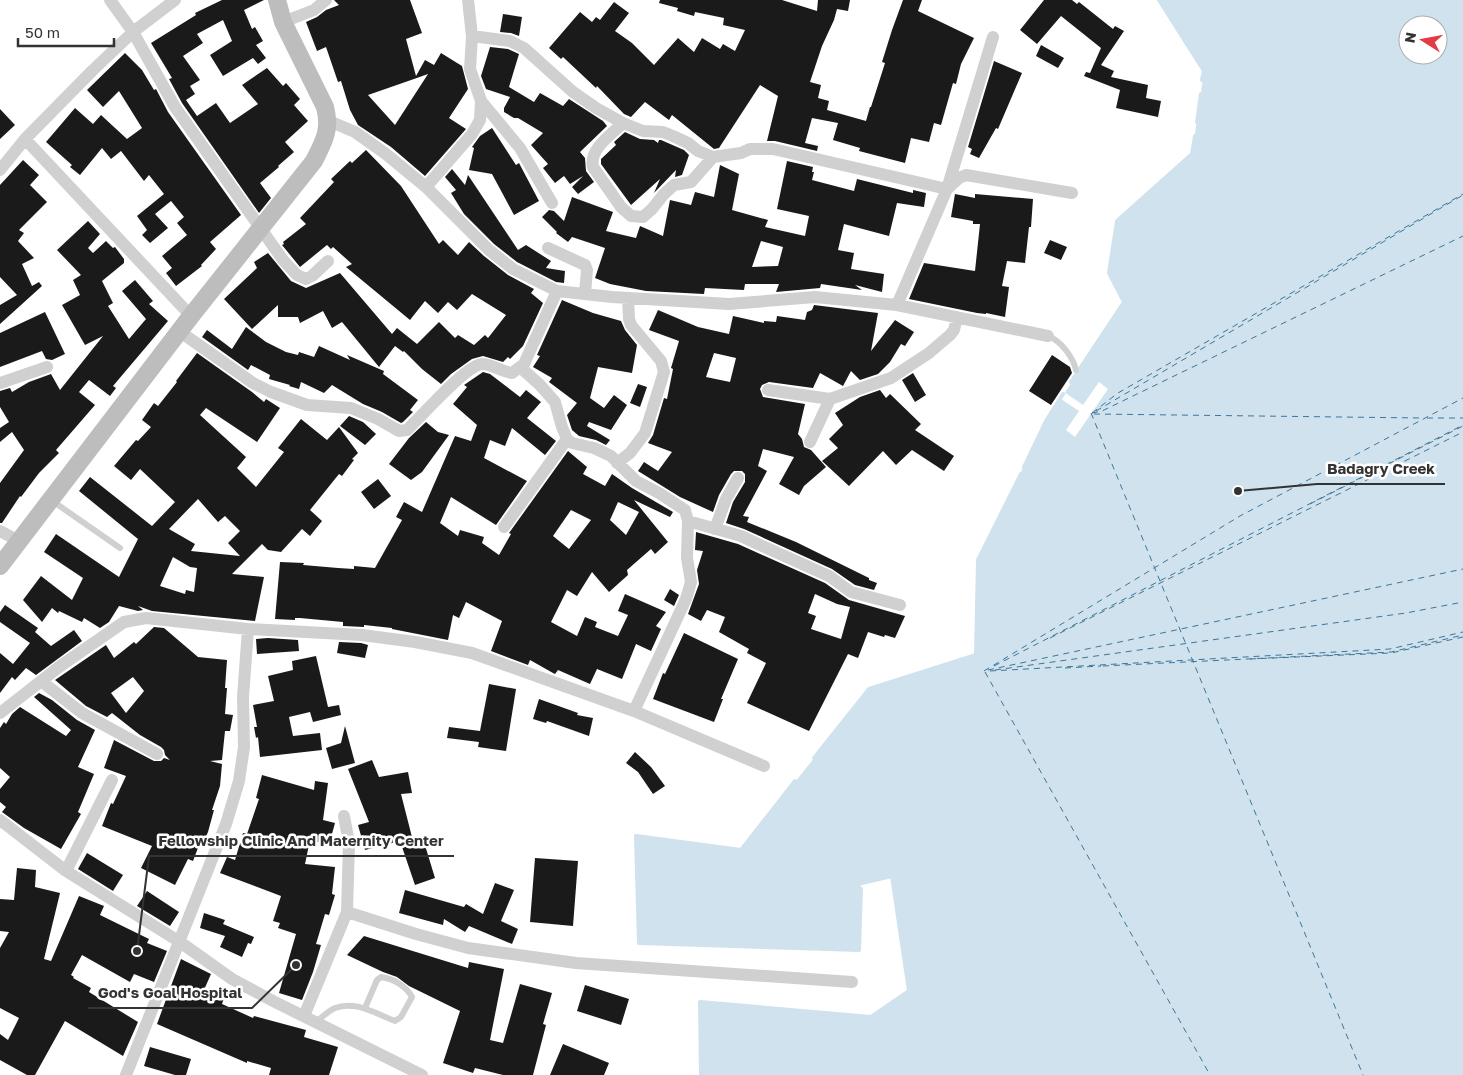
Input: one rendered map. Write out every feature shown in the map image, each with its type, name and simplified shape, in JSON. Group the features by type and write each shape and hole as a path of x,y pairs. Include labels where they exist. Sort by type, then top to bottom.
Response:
{"main road":[{"path":"0,566 179,331 314,160 324,142 329,121 325,107 284,22 277,0"}],"street":[{"path":"110,0 133,32 175,107 283,260 297,275 306,279 328,261"},
{"path":"0,170 25,139 133,32 175,0"},
{"path":"284,22 314,10 326,0"},
{"path":"468,0 472,36 470,68 481,101 520,148 552,203"},
{"path":"472,36 510,41 524,48 573,92 596,108 642,131 663,132 674,136 688,143 698,152 713,157 741,153 750,149 773,150 947,189"},
{"path":"897,305 947,189 993,37"},
{"path":"426,187 472,134 480,120 481,101"},
{"path":"329,121 355,132 386,154 426,187 489,250 513,269 558,291 628,298 729,304 815,297 897,305 1048,336"},
{"path":"623,123 595,151 591,160 593,167 622,207 631,216 642,217 674,185 691,182 713,157"},
{"path":"25,139 191,316"},
{"path":"947,189 959,178 966,175 1072,192"},
{"path":"548,248 586,265 585,294"},
{"path":"179,331 252,383 307,405 351,408 378,419 399,431 408,430 442,395 474,367 483,364 512,373 524,364 558,291"},
{"path":"617,463 630,453 645,433 664,372 661,361 629,319 628,298"},
{"path":"768,390 830,399 891,378 950,335 954,330 957,317"},
{"path":"0,383 47,367"},
{"path":"520,367 555,402 567,439 572,443 594,448 611,456 636,481 685,510 688,521 687,558 691,582 686,600 634,710"},
{"path":"810,442 830,399"},
{"path":"504,527 567,439"},
{"path":"715,529 726,499 738,478"},
{"path":"688,521 741,536 829,576 851,592 900,605"},
{"path":"0,531 19,542"},
{"path":"0,712 59,667 124,622 146,618 248,629 362,634 462,651 634,710 764,766"},
{"path":"130,1074 226,824 239,781 244,747 243,698 248,629"},
{"path":"41,682 82,714 157,754"},
{"path":"66,871 112,780"},
{"path":"304,1016 346,912 349,843 344,816"},
{"path":"0,820 66,871 180,942 232,979 422,1075"},
{"path":"346,912 468,948 576,963 852,982"}],"lane":[{"path":"1048,336 1066,350 1072,358 1076,370"},
{"path":"50,499 120,548"},
{"path":"316,1022 334,1008 349,1005 364,1008 394,1021 401,1017 412,997 407,989 388,978 381,977 377,980 364,1008"}],"water":[{"path":"1159,0 1463,0 1463,1075 701,1075 700,1002 871,1017 909,991 892,876 861,883 859,950 639,943 636,836 741,850 869,689 976,655 978,560 1046,421 1124,303 1109,273 1117,221 1192,154 1204,71"}],"pier":[{"path":"1099,382 1108,389 1075,437 1066,430 1079,411 1061,399 1064,392 1083,405"}],"building":[{"path":"222,0 264,0 244,10 252,29 255,27 263,41 256,45 266,58 258,64 253,58 223,76 210,55 232,41 223,20 197,34 203,43 183,56 200,80 190,86 195,94 186,100 197,116 216,103 230,123 258,104 242,85 267,68 283,86 286,83 300,99 294,105 308,121 285,142 294,152 260,183 271,198 259,213 182,103 169,79 172,78 151,43 196,15 195,13"},
{"path":"334,0 410,0 422,33 406,39 416,76 425,60 434,65 441,53 462,66 468,89 449,118 466,129 425,176 391,147 358,125 350,110 341,81 338,82 326,47 317,51 306,22 326,10 339,5","holes":["428,74 395,125 368,95"]},
{"path":"660,0 782,0 817,11 818,0 850,0 848,11 837,9 810,82 821,85 818,98 829,101 827,110 866,121 885,63 882,62 903,0 922,0 918,11 974,38 961,64 956,84 953,83 941,125 934,123 929,142 911,138 905,163 859,151 860,148 833,140 838,123 812,118 805,143 818,146 817,151 775,141 767,141 778,96 760,85 719,148 714,149 672,115 669,120 645,102 631,117 624,114 597,86 596,88 563,57 561,59 549,48 580,12 592,22 596,17 600,20 614,2 629,13 615,31 632,43 654,65 678,38 694,52 702,38 720,49 723,44 735,51 745,30 723,25 724,18 695,12 694,16 677,11 678,8 659,3"},
{"path":"1044,0 1072,0 1077,4 1079,2 1113,29 1115,26 1124,31 1101,65 1114,71 1111,77 1148,85 1146,98 1161,101 1158,117 1116,108 1120,90 1084,76 1086,72 1090,73 1101,48 1061,16 1037,44 1020,30"},
{"path":"503,14 522,17 519,36 500,32"},
{"path":"1041,45 1064,58 1058,68 1036,56"},
{"path":"490,47 508,49 519,54 509,87 534,102 540,93 563,106 569,99 603,121 607,126 580,152 585,158 586,171 594,182 578,194 572,187 583,176 570,184 564,176 555,183 543,168 548,164 531,145 543,133 504,112 510,97 486,89 481,76"},
{"path":"125,53 142,70 154,90 156,89 168,112 241,215 210,242 216,249 202,266 176,286 166,273 172,268 162,256 187,235 177,223 184,217 171,201 155,214 168,228 150,243 142,235 147,230 137,216 164,194 149,175 144,181 121,151 111,159 102,148 80,175 70,167 72,165 46,142 75,108 93,124 101,115 127,139 142,128 119,91 103,107 87,90"},
{"path":"994,61 1022,73 998,129 996,128 979,158 970,154 972,149 968,147"},
{"path":"0,109 15,125 0,139"},
{"path":"492,128 516,165 519,163 539,201 514,215 492,174 469,170 474,148 472,147 480,136"},
{"path":"625,132 640,139 654,140 658,143 661,140 684,150 689,155 682,175 675,177 676,170 654,193 660,179 631,205 601,164 601,159 616,145 614,142"},
{"path":"366,150 401,186 439,244 443,240 458,255 469,242 508,275 534,289 531,293 543,303 523,346 510,359 508,357 503,362 483,356 472,359 451,374 441,384 404,351 395,346 379,367 342,322 332,328 323,311 300,323 298,317 278,317 278,305 252,329 224,299 257,268 254,262 268,253 291,281 306,288 340,273 392,334 397,328 417,344 439,322 455,338 458,335 474,345 485,335 488,338 506,315 472,294 457,310 448,302 438,313 425,301 410,320 346,267 352,264 333,247 331,249 327,245 300,267 282,245 284,244 283,242 306,224 300,218 334,182 331,179 350,161 352,163"},
{"path":"23,160 39,175 30,185 47,202 19,230 24,233 18,241 34,258 22,264 32,286 39,282 42,286 0,324 0,305 17,295 0,277 0,185"},
{"path":"787,161 813,167 812,180 854,191 857,179 913,193 913,190 926,193 924,207 897,203 889,236 844,224 838,250 854,253 851,269 884,274 882,292 855,285 862,290 821,284 820,288 776,292 779,284 745,284 744,290 705,288 704,294 646,291 610,284 595,278 605,248 572,237 568,242 556,233 542,217 549,210 554,211 564,221 572,197 613,212 606,231 636,238 640,226 663,236 670,200 691,205 695,192 714,197 720,165 739,174 732,210 768,220 765,227 805,236 809,216 777,209","holes":["761,241 783,247 778,266 752,267"]},
{"path":"452,169 465,185 468,175 518,250 526,245 551,261 546,268 565,271 564,283 556,282 517,262 494,244 464,214 451,193 456,190 445,177"},
{"path":"955,194 975,198 975,194 1033,199 1025,263 1007,261 1002,286 1009,287 1005,317 909,299 924,263 975,271 980,224 973,224 973,221 951,217"},
{"path":"88,221 100,234 88,248 93,253 106,241 113,248 115,247 124,259 124,263 102,281 113,303 108,306 129,339 146,319 122,291 135,280 153,301 149,304 168,321 113,386 116,388 110,396 89,380 79,392 95,405 56,450 59,453 39,473 20,496 2,523 0,523 0,483 24,450 12,432 0,442 0,428 9,422 0,407 0,391 10,388 12,392 29,382 51,374 60,390 103,336 85,345 62,305 80,295 73,280 81,275 57,250"},
{"path":"1050,240 1067,247 1061,260 1044,253"},
{"path":"562,300 593,313 621,321 625,330 637,345 632,373 598,367 590,398 604,408 614,395 627,405 611,430 589,422 587,426 610,440 606,445 596,440 579,436 572,430 567,415 577,403 549,382 552,378 533,367 540,356 537,355"},
{"path":"814,305 878,313 871,351 895,320 914,332 905,346 901,344 890,362 878,374 860,380 851,371 843,386 820,373 813,388 769,382 762,385 760,389 763,397 805,404 798,434 802,439 804,447 811,450 826,467 804,486 799,495 779,484 794,457 763,449 758,466 767,471 743,516 749,517 747,522 796,542 869,578 869,580 877,583 874,590 855,585 832,569 744,529 726,523 733,502 745,482 745,474 742,471 734,471 731,474 719,495 713,512 680,497 638,471 644,462 658,471 672,452 648,443 653,435 664,398 667,399 673,369 671,368 679,341 649,330 658,310 698,327 729,334 733,316 764,323 764,321 776,322 777,316 805,320 807,312 812,310","holes":["714,353 736,358 730,382 706,377"]},
{"path":"45,312 65,354 52,360 46,359 42,351 0,367 0,333"},
{"path":"246,327 266,342 286,352 298,355 299,352 314,357 319,346 350,360 347,355 384,371 383,374 418,400 410,410 413,412 401,423 363,404 332,385 324,393 301,382 299,389 269,379 270,375 251,365 248,370 202,337 207,330 232,349"},
{"path":"197,353 264,402 266,399 280,408 257,442 206,408 200,415 246,457 237,468 256,487 284,452 278,448 301,419 327,440 339,427 358,453 342,476 339,474 310,510 322,521 310,536 302,529 281,552 268,550 262,544 232,574 264,577 255,621 152,611 138,606 143,610 138,611 119,606 109,622 100,628 84,618 82,622 59,611 58,613 52,608 42,622 23,600 41,576 72,600 83,578 44,552 56,534 119,577 138,539 79,491 90,477 152,526 175,502 140,469 131,480 114,466 136,440 138,441 151,427 142,420 154,403 158,406","holes":["198,499 218,522 225,516 240,531 228,543 240,556 191,551 195,544 169,529","173,557 190,567 197,568 194,592 186,590 185,594 160,586"]},
{"path":"1052,355 1070,367 1072,373 1051,405 1029,391"},
{"path":"483,372 490,374 520,397 526,390 541,402 527,418 556,441 545,455 512,428 505,446 490,440 484,458 527,481 496,525 451,497 440,523 458,536 460,530 484,537 482,543 499,555 511,534 509,533 568,451 587,467 583,474 605,486 612,474 673,512 670,517 634,500 668,542 655,554 651,549 627,570 628,575 609,592 592,572 577,596 567,590 551,622 577,636 585,617 597,622 595,627 618,636 628,615 618,611 625,594 666,612 656,626 661,629 651,651 636,644 622,679 597,669 590,684 558,670 555,674 530,660 528,665 491,651 502,621 466,602 459,618 453,615 448,640 392,628 364,625 364,627 343,626 343,622 300,618 295,618 295,620 275,619 280,562 338,568 354,569 354,566 375,568 402,520 396,517 404,502 422,512 455,436 471,441 477,425 453,404 467,387 464,385","holes":["618,502 639,512 626,535 610,520","571,510 591,520 569,549 553,536"]},
{"path":"913,373 926,395 915,402 902,380"},
{"path":"638,384 647,387 640,407 630,403"},
{"path":"880,390 886,398 890,394 921,424 915,430 954,456 944,471 912,450 896,465 883,451 849,486 822,461 838,448 829,439 843,425 835,413 860,397"},
{"path":"349,416 363,422 376,434 365,445 340,426"},
{"path":"426,422 438,432 449,435 422,472 411,480 389,464 409,438"},
{"path":"378,479 391,496 374,509 361,492"},
{"path":"696,532 738,544 825,583 849,600 905,616 895,638 868,632 858,658 848,654 809,731 747,703 766,663 747,653 749,649 719,632 725,617 707,610 701,621 688,614 699,584 697,570 703,551 695,550","holes":["815,594 837,604 850,607 841,639 811,629 816,616 808,613"]},
{"path":"670,589 679,595 674,606 664,600"},
{"path":"5,605 38,628 35,632 51,646 74,630 82,641 36,675 26,668 15,680 12,677 0,693 0,653 13,664 30,643 0,622 0,612"},
{"path":"154,627 164,628 198,657 227,660 225,714 233,715 230,731 225,731 222,760 210,761 222,764 220,786 204,841 201,840 193,861 188,859 175,885 141,868 152,846 102,826 111,803 113,804 126,776 104,768 114,740 154,761 161,761 164,758 170,760 161,747 140,735 112,713 107,717 86,706 55,680 106,645 114,658 134,642 136,644","holes":["133,677 144,691 126,713 111,693"]},
{"path":"684,633 738,659 721,699 723,699 714,722 653,699 663,673 665,674"},
{"path":"256,639 298,640 299,651 257,654"},
{"path":"339,642 368,645 365,658 337,653"},
{"path":"316,656 328,707 339,705 341,715 313,722 310,712 289,717 293,736 320,733 322,750 260,757 258,737 256,738 254,727 257,727 253,705 274,701 268,676 293,670 292,661"},
{"path":"489,684 516,689 506,751 478,747 479,742 447,738 449,727 480,731"},
{"path":"39,693 52,700 77,720 95,730 78,767 94,774 78,812 81,814 61,849 24,828 2,812 6,807 0,802 0,789 10,777 0,768 0,728 4,722 6,724 12,714 20,707 66,736 71,730 34,697"},
{"path":"539,699 578,713 577,715 593,718 589,736 547,721 546,723 533,719"},
{"path":"345,726 355,763 332,769 326,748 341,743"},
{"path":"635,752 651,767 665,786 653,794 638,772 626,763"},
{"path":"372,760 379,777 408,772 412,793 401,794 414,845 424,842 435,878 415,885 400,841 365,850 358,825 369,822 348,769"},
{"path":"262,775 314,790 315,781 328,783 323,820 335,823 329,845 310,840 305,864 335,867 332,894 335,895 329,915 325,914 316,944 321,945 302,1000 279,993 296,934 278,928 280,923 273,921 281,896 220,873 227,857 235,860 243,833 247,834 259,799 256,798"},
{"path":"87,853 123,875 113,891 78,869"},
{"path":"535,858 578,861 573,926 530,922"},
{"path":"17,868 36,870 35,887 60,893 44,959 51,961 79,896 104,906 100,915 149,939 147,943 167,951 154,982 134,974 130,982 82,955 71,975 91,988 89,992 138,1022 123,1056 65,1021 35,1075 27,1075 0,1060 0,1034 8,1040 19,1018 0,1008 0,948 9,932 0,931 0,899 14,900"},
{"path":"495,883 514,890 501,921 518,929 512,944 469,926 465,932 444,919 443,925 399,913 405,890 464,907 466,904 483,914"},
{"path":"147,891 179,912 170,926 137,906"},
{"path":"204,913 225,920 223,924 254,937 251,944 248,943 242,957 220,947 225,936 200,928"},
{"path":"364,936 468,968 469,962 504,969 490,1040 503,1043 520,984 552,993 543,1024 546,1025 533,1075 503,1075 475,1068 473,1073 443,1063 460,1011 409,986 397,977 347,955"},
{"path":"181,959 211,974 204,990 224,998 222,1004 253,1018 254,1016 306,1030 304,1037 338,1047 329,1075 269,1075 271,1068 247,1061 247,1063 157,1024"},
{"path":"585,985 629,999 621,1025 577,1011"},
{"path":"563,1044 609,1063 604,1075 550,1075"},
{"path":"150,1047 191,1059 186,1075 175,1075 144,1066"}],"waterway":[{"path":"1159,0 1204,71 1202,80"},
{"path":"1197,122 1201,94"},
{"path":"1071,382 1124,302 1109,273 1117,221 1192,154 1195,136"},
{"path":"1024,467 1046,421 1063,394"},
{"path":"814,758 869,689 976,655 978,560 1021,474"},
{"path":"795,781 741,850 636,836 639,943 859,950 861,889"},
{"path":"701,1075 700,1002 871,1017 909,991 892,876 862,883"}],"ferry route":[{"path":"1092,413 1118,393 1463,194"},
{"path":"1096,411 1463,195"},
{"path":"1092,413 1102,411 1463,236"},
{"path":"984,671 1240,516 1463,398"},
{"path":"1091,413 1363,1075"},
{"path":"1094,414 1423,418"},
{"path":"1427,418 1463,418"},
{"path":"994,666 1463,425"},
{"path":"1310,504 1463,426"},
{"path":"1050,638 1463,432"},
{"path":"988,670 1463,569"},
{"path":"995,670 1406,613 1463,602"},
{"path":"990,671 1390,649 1463,632"},
{"path":"1103,666 1391,652 1463,635"},
{"path":"1250,659 1391,653 1463,637"},
{"path":"1065,668 1101,666"},
{"path":"985,672 1210,1075"}],"place":[{"name":"Badagry Creek","path":"1238,491"},
{"name":"Fellowship Clinic And Maternity Center","path":"137,951"},
{"name":"God's Goal Hospital","path":"296,965"}]}
